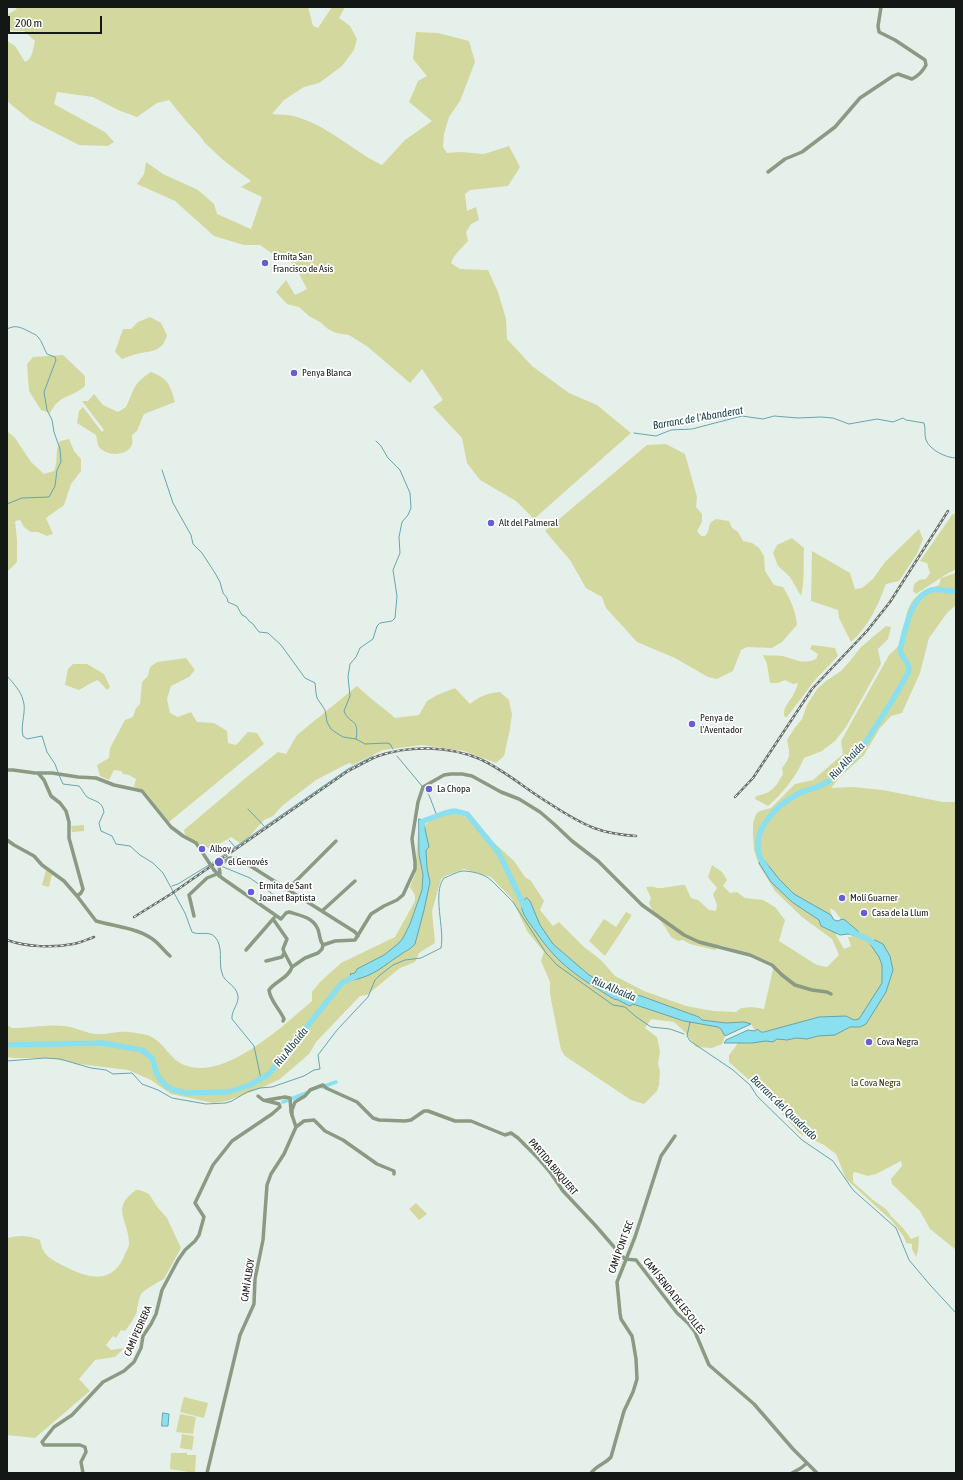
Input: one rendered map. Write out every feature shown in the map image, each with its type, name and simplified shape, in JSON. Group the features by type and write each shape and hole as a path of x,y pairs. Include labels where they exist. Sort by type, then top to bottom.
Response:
{"street":[{"path":"768,172 785,159 802,152 835,127 860,98 893,76 898,74 912,78 925,68 925,60 895,40 879,32 878,26 881,7"},
{"path":"7,770 96,778 114,785 142,791 171,827 196,843 217,873 275,918 287,939 283,949 292,967"},
{"path":"38,773 44,780 51,796 60,803 66,811 69,822 68,838 83,889 77,896"},
{"path":"283,1021 284,1019 282,1014 270,995 269,990 291,972 292,967 305,958 320,952 323,945 335,941 353,940 358,936 371,914 400,898 413,875 415,862 412,839 422,790 426,784 444,775 451,774 472,776 500,792 519,799 540,812 572,841 598,861 642,904 684,935 699,942 750,955 772,965 795,985 831,994"},
{"path":"7,840 14,846 34,856 42,865 64,881 96,921 119,926 147,935 161,945 170,956"},
{"path":"288,889 336,841"},
{"path":"194,916 189,895 206,879 220,873 219,866 227,859 232,857 252,867 288,889 355,932 358,936"},
{"path":"322,911 355,881"},
{"path":"275,918 281,919 288,912 310,919 315,923 323,945"},
{"path":"246,950 275,918"},
{"path":"266,961 282,956 284,953"},
{"name":"PARTIDA BIXQUERT","path":"292,1116 293,1106 296,1101 305,1096 310,1090 323,1085 326,1088 357,1102 373,1118 378,1120 405,1122 411,1120 424,1111 428,1111 455,1121 471,1121 505,1135 511,1133 538,1158 550,1172 562,1192 595,1225 621,1255 626,1258"},
{"path":"258,1096 266,1100 285,1097 290,1098 292,1116 296,1128 304,1120 314,1120 325,1131 343,1140 377,1164 394,1171 394,1174"},
{"name":"CAMÍ PEDRERA","path":"83,1473 81,1462 86,1452 85,1447 80,1445 44,1445 42,1442 43,1438 54,1427 72,1415 104,1382 124,1371 134,1362 141,1348 143,1336 156,1314 162,1290 178,1260 199,1235 204,1217 195,1203 207,1175 232,1141 280,1107 279,1104 266,1100"},
{"name":"CAMÍ ALBOY","path":"207,1473 240,1335 254,1304 256,1279 263,1240 267,1185 271,1174 284,1154 296,1128"},
{"name":"CAMÍ PONT SEC","path":"591,1473 596,1467 608,1461 611,1457 624,1411 637,1379 636,1358 632,1336 621,1319 617,1291 618,1276 635,1237 660,1156 675,1136"},
{"name":"CAMÍ SENDA DE LES OLLES","path":"626,1258 636,1260 677,1313 688,1323 699,1340 709,1365 754,1404 817,1473"},
{"path":"792,1473 802,1468 807,1463"}],"green space":[{"path":"14,7 308,7 313,26 318,28 332,7 345,7 339,18 350,26 357,39 354,50 342,66 319,83 304,87 284,100 272,114 291,115 317,125 382,165 405,140 432,121 409,102 418,81 427,76 413,59 416,32 438,33 469,41 475,62 460,101 449,117 444,134 443,147 447,153 461,152 484,154 509,146 520,167 508,186 470,190 465,194 467,211 476,207 479,220 471,224 466,232 468,241 456,254 451,263 460,269 488,270 498,292 506,319 507,339 532,366 569,393 597,405 631,433 534,519 516,501 480,480 467,463 462,438 433,407 443,400 422,369 410,383 368,347 349,335 336,333 328,329 299,307 287,304 276,292 286,280 295,295 307,289 296,268 284,255 273,254 260,245 244,245 214,236 175,201 137,184 144,174 146,162 163,174 198,190 214,204 217,214 251,229 262,197 241,187 251,181 223,160 205,143 169,100 157,103 137,117 118,110 93,97 57,92 54,104 105,132 114,142 108,146 79,145 30,120 7,101 7,41 15,46 25,62 28,61 31,56 35,41 24,31 7,30 7,15 17,9"},
{"path":"150,317 161,323 167,335 165,341 156,350 122,359 115,352 123,329 131,329 138,322"},
{"path":"63,355 85,376 85,386 60,400 50,413 41,410 29,391 27,364 33,357"},
{"path":"151,372 162,377 168,383 175,402 144,414 137,431 132,435 132,445 125,452 116,454 102,450 98,446 96,435 77,423 79,411 83,407 102,432 104,430 82,401 88,401 94,394 103,405 118,412 126,407 140,380"},
{"path":"7,431 15,438 31,462 44,474 54,471 58,445 60,441 69,439 74,451 81,459 81,471 71,484 64,505 46,518 53,534 47,536 38,532 31,532 24,527 20,520 15,521 17,562 7,572"},
{"path":"666,444 685,454 697,497 696,507 702,514 702,522 697,531 701,536 705,536 708,532 710,523 716,519 729,521 732,528 738,532 743,541 752,543 759,548 764,556 765,571 774,585 783,587 794,610 797,625 782,642 772,648 747,647 741,650 733,671 717,679 708,677 675,658 637,642 606,608 602,597 586,588 570,560 545,531 647,445"},
{"path":"956,513 956,569 916,594 913,591 914,584 919,580 926,579 930,573 927,563 920,561 952,515"},
{"path":"919,529 923,539 917,554 899,581 886,584 868,622 851,642 839,618 838,610 811,601 812,551 850,573 855,589 862,588 873,579 885,562"},
{"path":"792,538 804,548 801,596 790,577 778,566 773,553 777,545"},
{"name":"la Cova Negra","path":"956,573 956,605 947,613 929,638 920,673 902,713 891,716 880,728 864,755 841,776 831,788 853,787 883,790 943,802 956,802 956,1250 930,1229 920,1211 892,1184 891,1179 902,1166 901,1161 876,1174 868,1176 855,1172 853,1173 853,1182 873,1200 886,1209 911,1239 919,1236 916,1257 912,1249 912,1244 906,1243 904,1237 892,1221 846,1179 836,1154 824,1145 799,1133 766,1095 729,1062 729,1055 739,1042 819,1017 786,1027 761,1032 757,1029 755,1031 751,1024 725,1036 722,1044 712,1048 696,1047 685,1032 674,1022 651,1019 645,1028 657,1037 660,1051 658,1064 660,1071 659,1085 657,1091 644,1104 631,1100 565,1056 561,1050 550,994 550,982 541,961 544,952 527,931 512,899 491,877 464,869 441,879 432,911 435,943 419,953 415,962 400,968 367,995 360,996 316,1042 309,1054 280,1079 259,1089 227,1101 213,1103 171,1094 151,1080 128,1070 79,1064 52,1058 7,1057 7,1025 12,1028 45,1026 68,1027 96,1034 132,1032 147,1035 153,1037 177,1061 182,1064 198,1068 215,1066 252,1049 286,1024 312,1001 312,992 320,982 341,963 395,937 415,901 415,895 410,887 415,874 418,833 431,819 452,813 466,817 514,861 525,877 531,881 544,901 540,910 553,926 559,922 584,947 601,960 615,976 644,991 686,1006 713,1011 736,1012 741,1008 752,1007 764,1009 774,965 749,953 720,945 715,950 690,944 683,940 678,941 671,937 651,908 649,903 651,898 646,887 651,886 660,888 685,885 691,898 698,900 709,910 716,911 717,905 713,894 717,888 708,877 712,865 722,872 727,880 723,886 730,893 737,892 745,898 763,900 775,907 785,920 779,941 817,965 827,967 839,955 832,939 802,917 775,891 759,865 754,850 753,823 756,814 760,811 771,808 795,784 813,780 843,754 841,741 889,655 897,647 901,640 908,608 922,592 939,585 941,578","holes":["830,908 835,911 851,933 852,937 848,937 851,946 844,949 836,935"]},
{"path":"886,626 891,627 888,639 878,649 881,664 846,727 835,741 822,751 804,758 789,784 768,806 755,799 756,796 766,793 778,783 783,774 782,768 789,755 787,740 802,719 807,705 817,689 841,671 861,647"},
{"path":"812,645 835,648 838,656 815,680 787,717 785,717 785,708 793,696 798,683 793,684 785,680 778,683 770,683 767,664 763,655 782,656 795,660 811,661 816,659 818,654 810,649"},
{"path":"186,658 195,670 189,677 171,686 167,699 170,713 178,717 191,712 197,722 214,723 227,731 228,743 236,745 248,732 257,733 264,744 169,822 143,790 134,787 136,779 129,775 123,774 121,771 114,770 109,780 100,776 97,765 109,758 110,748 125,720 133,717 136,708 140,704 142,682 148,676 150,667 157,662"},
{"path":"73,664 87,664 104,674 110,687 107,690 98,680 79,690 65,685 68,669"},
{"path":"357,686 395,718 419,715 427,701 437,695 455,688 470,704 484,695 500,692 509,700 512,714 504,756 496,763 464,751 422,745 383,750 352,765 350,763 345,765 316,780 282,806 273,816 264,820 247,839 240,843 231,837 217,846 208,848 185,835 184,830 248,776 278,752 286,754 297,735"},
{"path":"84,825 84,831 72,832 71,826"},
{"path":"46,870 52,874 49,887 42,885"},
{"path":"626,912 632,915 605,956 589,941 604,919 616,927"},
{"path":"136,1190 149,1194 167,1218 181,1248 164,1279 142,1293 136,1314 125,1331 121,1330 116,1338 113,1336 106,1345 111,1350 124,1348 115,1357 95,1360 79,1379 90,1391 35,1438 7,1435 7,1238 24,1236 40,1240 44,1252 49,1257 56,1262 85,1275 102,1276 110,1274 117,1268 123,1259 129,1245 122,1209 128,1197"},
{"path":"416,1203 427,1214 419,1220 409,1209"},
{"path":"184,1397 208,1403 204,1418 180,1412"},
{"path":"180,1414 196,1417 193,1434 176,1432"},
{"path":"182,1434 194,1436 192,1450 180,1448"},
{"path":"171,1453 187,1453 187,1455 196,1455 195,1473 170,1469"}],"water":[{"path":"419,819 423,820 429,847 426,850 427,868 430,882 415,944 378,970 367,976 353,980 350,974 355,973 357,969 384,955 399,943 410,924 422,890 423,875 419,854"},
{"path":"764,860 779,879 794,894 831,915 834,920 845,920 858,931 857,936 848,934 840,935 821,926 819,920 792,902 771,882 759,863"},
{"path":"527,898 530,901 540,925 553,944 589,975 610,987 641,996 699,1017 702,1020 726,1023 744,1022 751,1024 725,1036 718,1027 684,1021 633,1004 630,1006 614,999 580,978 553,954 524,914 522,905 524,900"},
{"path":"875,940 883,944 890,956 893,970 886,992 866,1024 860,1027 850,1027 835,1035 818,1036 807,1039 796,1038 787,1040 777,1039 773,1042 724,1043 726,1040 748,1030 755,1031 757,1029 764,1032 819,1017 846,1016 854,1020 859,1019 882,983 882,965 879,957 870,944"},
{"path":"163,1413 169,1414 168,1426 162,1426"}],"waterway":[{"path":"7,329 19,327 37,336 47,354 55,357 56,360 44,392 47,410 52,420 54,432 60,449 61,462 57,470 55,486 49,497 22,498 7,504"},
{"name":"Barranc de l'Abanderat","path":"634,433 656,436 671,430 692,429 742,416 763,419 774,416 798,418 821,417 833,418 849,424 877,419 893,422 903,418 906,420 924,423 925,436 928,444 943,455 956,458"},
{"path":"356,739 357,727 344,711 350,696 348,677 350,664 356,657 360,648 373,639 377,626 380,623 392,621 395,618 397,596 393,570 400,553 399,537 402,522 408,515 411,508 410,493 400,470 388,458 381,446 376,441"},
{"path":"162,470 173,503 191,535 193,544 202,553 215,573 228,602 237,606 242,615 246,617 259,632 268,633 281,645 305,678 315,683 317,698 325,710 327,722 331,729 343,737 356,739 365,744 387,743 390,744 393,749"},
{"name":"Riu Albaida","path":"766,867 759,856 758,845 759,836 768,819 782,804 802,792 825,783 836,776 853,759 889,706 909,671 908,664 900,650 906,625 913,607 924,594 931,590 937,589 956,591"},
{"path":"7,676 19,690 23,700 23,736 27,739 42,736 47,752 55,764 58,772"},
{"path":"212,863 348,769 373,756"},
{"path":"397,756 422,786"},
{"path":"59,775 63,784 79,786 87,797 98,802 102,806 104,812 99,823 101,831 112,836 116,844 130,846 140,855 153,863 163,873 185,913 192,932 213,935 218,941 223,976 235,989 238,996 232,1019 254,1046 261,1079"},
{"path":"424,788 429,795 437,816"},
{"path":"248,809 264,826"},
{"name":"Riu Albaida","path":"422,827 422,822 445,813 454,811 467,814 499,853 526,910"},
{"path":"229,840 235,847"},
{"path":"172,886 178,884 209,865"},
{"path":"221,866 250,878 281,900"},
{"path":"7,1061 45,1058 60,1059 91,1068 106,1070 113,1074 132,1073 142,1084 158,1090 172,1098 206,1104 226,1103 247,1092 260,1088 272,1087 304,1076 314,1070 320,1069 318,1055 337,1030 368,997 375,980 380,975 393,965 405,960 421,958 441,948 442,940 439,902 441,885 444,878 462,871 478,873 486,876 492,881 513,902 546,953 557,965 613,1005 625,1007 651,1027 670,1029 684,1034"},
{"name":"Riu Albaida","path":"851,932 866,938 878,947"},
{"name":"Riu Albaida","path":"7,1045 102,1043 142,1050 152,1058 160,1079 166,1086 174,1090 187,1093 228,1092 250,1085 269,1074 342,983 358,975"},
{"name":"Barranc del Quadrado","path":"690,1022 687,1036 690,1041 733,1070 750,1085 757,1096 802,1140 833,1161 853,1190 896,1228 909,1260 956,1313"},
{"path":"322,1087 336,1082"},
{"path":"283,1102 309,1092"}],"railway":[{"path":"735,797 753,778 812,689 867,631 890,602 948,511"},
{"path":"134,917 171,894 348,771 378,756 390,752 429,748 443,749 480,759 504,772 580,822 604,831 636,836"},
{"path":"7,940 31,945 57,946 76,943 94,937"}],"place":[{"name":"Ermita San Francisco de Asis","path":"265,263"},
{"name":"Penya Blanca","path":"294,373"},
{"name":"Alt del Palmeral","path":"491,523"},
{"name":"Penya de l'Aventador","path":"692,724"},
{"name":"La Chopa","path":"429,789"},
{"name":"Alboy","path":"202,849"},
{"name":"el Genovés","path":"219,862"},
{"name":"Ermita de Sant Joanet Baptista","path":"251,892"},
{"name":"Molí Guarner","path":"842,898"},
{"name":"Casa de la Llum","path":"864,913"},
{"name":"Cova Negra","path":"869,1042"}]}
